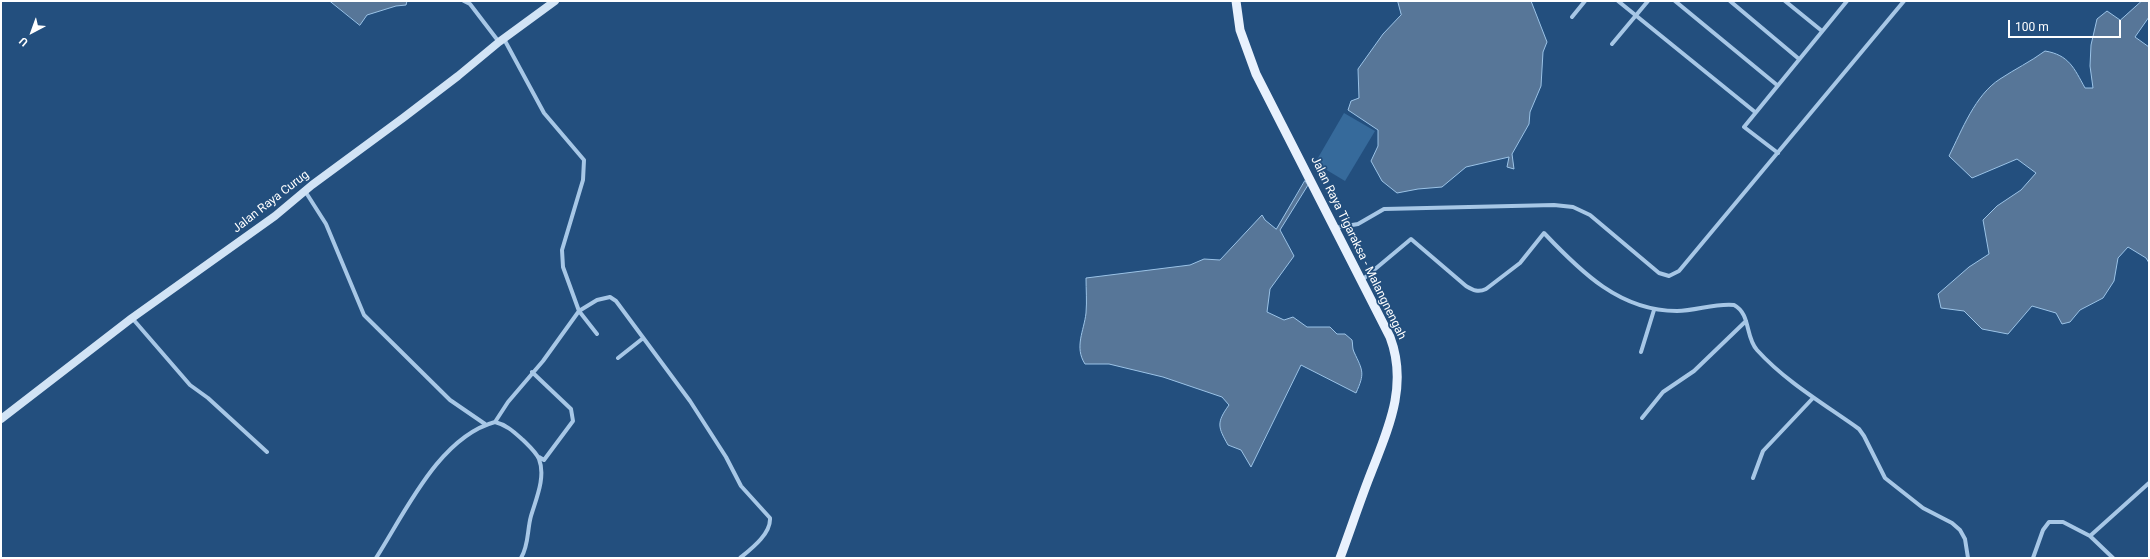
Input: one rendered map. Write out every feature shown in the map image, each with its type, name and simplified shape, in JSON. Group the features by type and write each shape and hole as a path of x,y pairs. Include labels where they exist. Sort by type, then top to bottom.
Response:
{"main road":[{"name":"Jalan Raya Tigaraksa - Malangnengah","path":"1236,1 1240,30 1251,62 1394,348 1398,381 1394,408 1388,430 1340,558"}],"street":[{"path":"464,1 470,4 501,40 544,113 584,160 583,180 562,250 563,267 579,311 597,334"},
{"name":"Jalan Raya Curug","path":"1,419 132,318 275,216 305,191 458,76 501,40 554,1"},
{"path":"1572,16 1585,1"},
{"path":"1618,1 1755,112"},
{"path":"1612,44 1648,1"},
{"path":"1675,1 1777,85"},
{"path":"1730,1 1799,59"},
{"path":"1785,1 1822,32"},
{"path":"1778,153 1744,127 1845,3 1839,1"},
{"path":"1334,228 1358,224 1384,209 1554,204 1573,207 1590,215 1659,273 1669,276 1680,272 1904,1"},
{"path":"305,191 326,224 364,315 450,400 485,424"},
{"path":"1361,281 1411,239 1466,286 1480,292 1520,263 1544,233 1580,269 1599,284 1623,298 1654,310 1689,310 1720,305 1734,305 1742,311 1746,321 1749,339 1755,348 1779,372 1861,432 1885,478 1923,508 1952,523 1960,530 1965,539 1968,558"},
{"path":"495,422 532,372 543,361 579,311 597,300 610,297 616,301 642,339 690,401 726,457 741,486 770,518 769,524 761,538 740,558"},
{"path":"1641,352 1654,310"},
{"path":"132,318 190,385 208,398 267,452"},
{"path":"1642,418 1663,392 1694,371 1746,321"},
{"path":"618,358 642,339"},
{"path":"376,558 422,482 458,443 485,424 495,422 508,427 538,457 544,460 573,421 573,416 571,409 532,372"},
{"path":"1753,478 1763,451 1813,398"},
{"path":"522,558 526,551 531,517 536,502 541,474 538,457"},
{"path":"2090,536 2149,483"},
{"path":"2033,558 2043,530 2049,522 2063,522 2090,536 2113,558"}],"shaded area":[{"path":"330,1 407,1 406,5 396,6 367,15 360,25"},
{"path":"1398,1 1531,1 1547,42 1543,52 1541,86 1530,112 1529,124 1512,154 1514,169 1507,167 1509,157 1466,167 1442,187 1397,193 1382,181 1371,161 1378,146 1378,130 1348,110 1351,101 1359,98 1358,69 1383,34 1401,15"},
{"path":"2142,1 2149,1 2149,17 2135,37 2149,47 2149,263 2146,258 2128,247 2118,258 2114,281 2103,298 2080,310 2070,322 2062,324 2056,313 2032,306 2008,334 1982,329 1964,311 1941,308 1938,294 1969,267 1989,254 1983,220 1997,206 2021,190 2036,173 2017,159 1972,178 1949,156 1964,124 1976,104 1983,94 2000,79 2045,51 2065,59 2074,69 2085,88 2093,88 2090,66 2091,45 2097,19 2107,11 2120,20"},
{"path":"1344,113 1375,131 1345,181 1315,163"},
{"path":"1305,181 1308,185 1280,230 1294,256 1270,289 1267,312 1284,320 1293,317 1307,327 1330,327 1337,334 1345,334 1352,340 1353,350 1361,368 1362,376 1356,393 1301,365 1251,467 1241,450 1228,445 1222,434 1220,429 1220,421 1229,405 1222,397 1163,377 1109,364 1085,364 1080,351 1080,345 1086,313 1086,278 1190,265 1204,259 1220,260 1262,215 1265,220 1276,229"}]}
